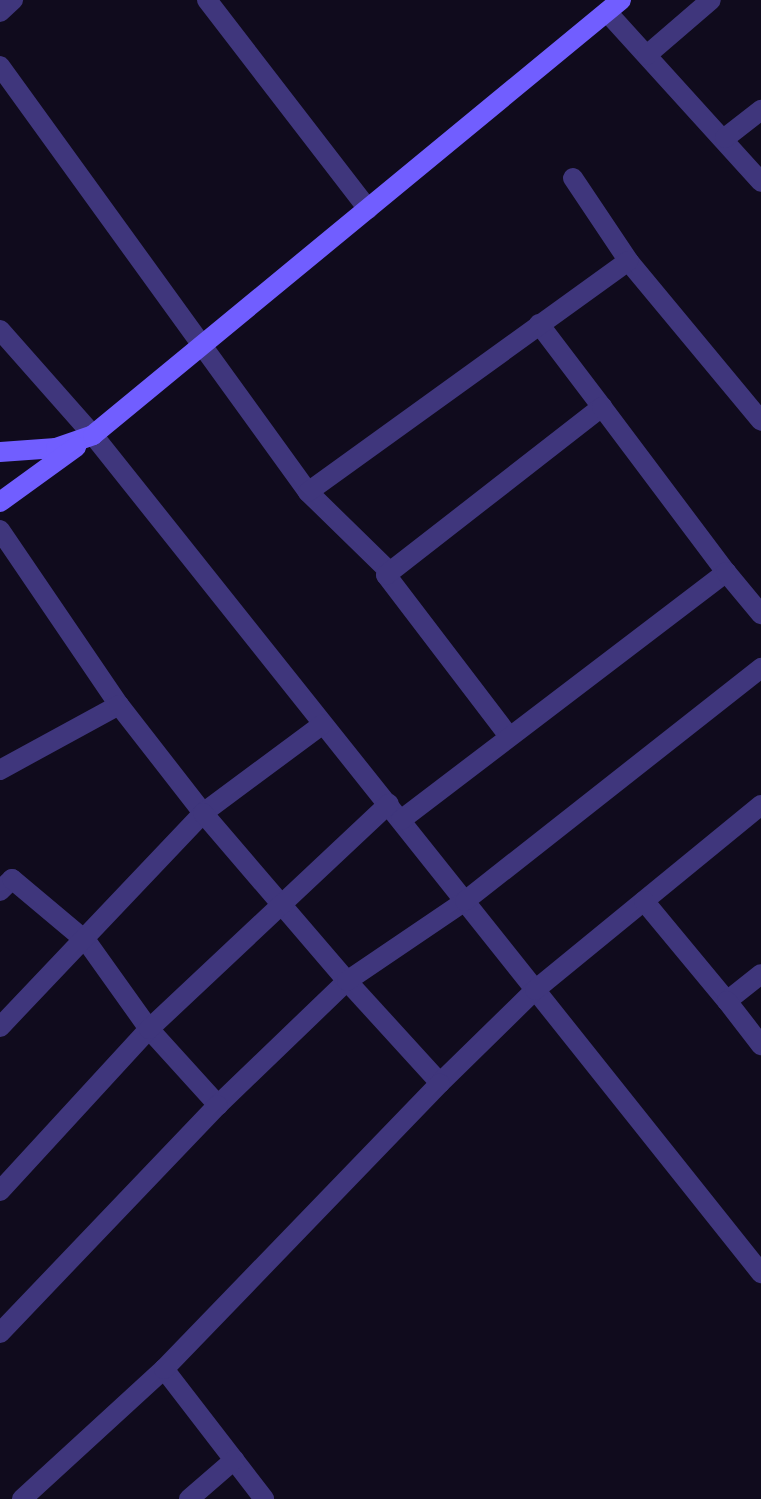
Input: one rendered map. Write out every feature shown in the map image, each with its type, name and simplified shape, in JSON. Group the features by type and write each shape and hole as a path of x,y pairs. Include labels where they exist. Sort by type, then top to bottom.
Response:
{"main road":[{"path":"0,502 93,435 614,6"},
{"path":"0,452 56,448 93,435"}],"street":[{"path":"0,12 13,0"},
{"path":"207,0 368,209"},
{"path":"647,55 711,0"},
{"path":"614,6 647,55 725,138 761,182"},
{"path":"0,66 204,344 308,492 390,572 508,735"},
{"path":"725,138 761,110"},
{"path":"573,178 628,261 761,421"},
{"path":"308,492 628,261"},
{"path":"539,324 761,614"},
{"path":"0,330 93,435 761,1273"},
{"path":"390,572 602,407"},
{"path":"0,530 119,705 203,813 347,981 440,1083"},
{"path":"0,1191 149,1029 279,901 395,812 508,735 726,572"},
{"path":"0,1333 218,1105 347,981 465,901 761,668"},
{"path":"0,770 119,705"},
{"path":"0,1027 87,942 203,813 323,724"},
{"path":"22,1499 164,1369 440,1083 535,990 761,805"},
{"path":"0,891 12,879 87,942 149,1029 218,1105"},
{"path":"644,901 761,1045"},
{"path":"727,1001 761,974"},
{"path":"164,1369 264,1499"},
{"path":"189,1499 234,1460"}]}
